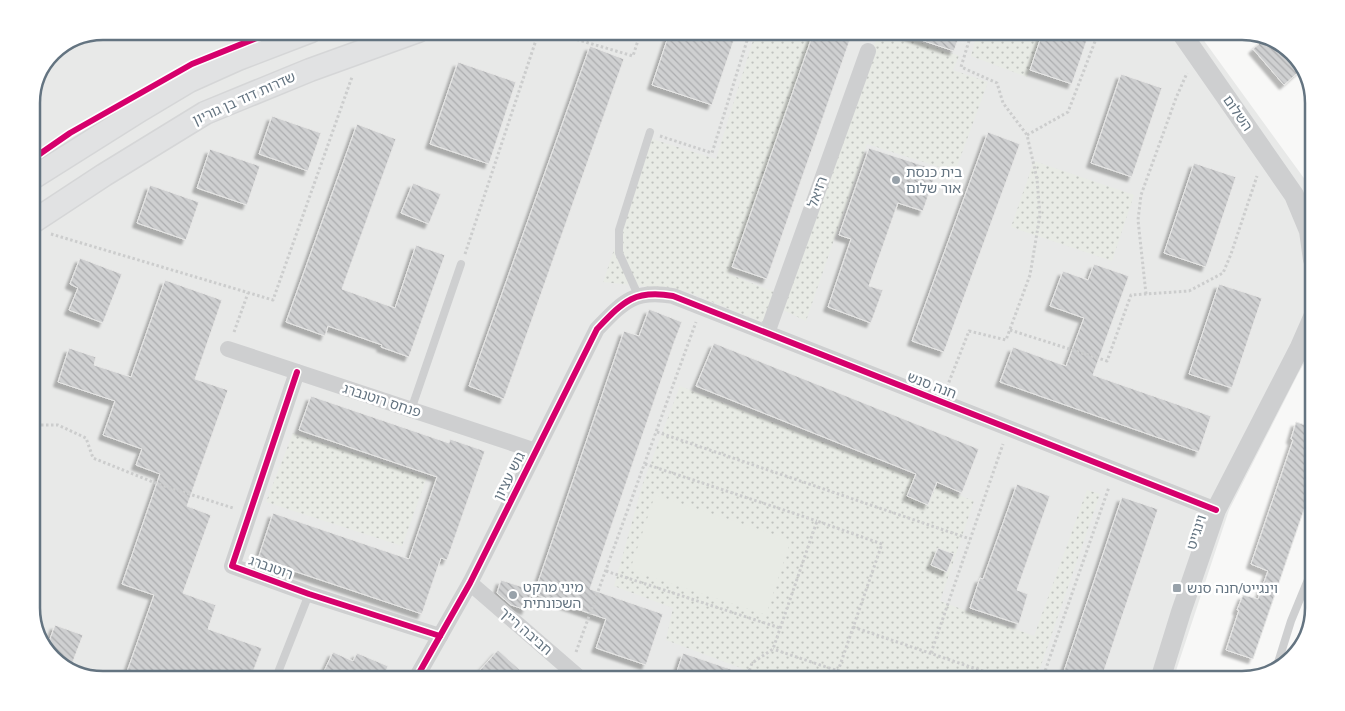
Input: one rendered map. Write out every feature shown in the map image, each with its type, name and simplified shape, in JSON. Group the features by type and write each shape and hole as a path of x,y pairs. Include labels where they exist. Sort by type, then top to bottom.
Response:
{"main road":[{"path":"40,173 131,115 189,81 287,40"},
{"name":"שדרות דוד בן גוריון","path":"41,228 104,175 205,113 302,73 393,40"}],"street":[{"name":"השלום","path":"1187,40 1294,195 1305,221"},
{"name":"רזיאל","path":"767,333 868,50"},
{"name":"השלום","path":"1294,195 1305,204"},
{"name":"חנה סנש","path":"638,296 656,293 674,296 1216,510"},
{"name":"גוש עציון","path":"421,671 470,583 597,329 618,307 638,296"},
{"name":"וינגייט","path":"1163,671 1216,510 1305,336"},
{"name":"וינגייט","path":"1300,347 1305,341"},
{"name":"פנחס רוטנברג","path":"228,349 536,451"},
{"name":"רוטנברג","path":"297,372 232,566 309,594 440,636"},
{"name":"חביבה רייך","path":"470,583 571,671"}],"lane":[{"path":"638,296 619,253 619,230 650,132"},
{"path":"411,410 461,264"},
{"path":"1280,658 1291,621 1305,586"},
{"path":"279,671 309,594"}],"path":[{"path":"461,264 536,40"},
{"path":"579,40 633,56 639,40"},
{"path":"650,132 712,153 747,40"},
{"path":"942,402 969,332 1006,340 1030,275 1040,214 1037,179 1027,135 1003,104 997,83 961,67 969,40"},
{"path":"1027,135 1068,112 1096,40"},
{"path":"41,228 273,300 360,52"},
{"path":"1146,294 1138,220 1141,195 1176,98 1196,53"},
{"path":"1010,330 1107,361 1131,295 1188,291 1223,273 1265,151"},
{"path":"228,349 248,293"},
{"path":"569,669 606,572 701,307"},
{"path":"40,425 58,425 86,438 93,458 150,481 250,514"},
{"path":"931,654 1008,428"},
{"path":"657,432 970,540"},
{"path":"645,464 882,544 838,671 773,649"},
{"path":"1045,671 1115,470"},
{"path":"749,671 752,663 773,649 817,521"},
{"path":"606,572 780,628"},
{"path":"853,627 982,671"}],"shaded area":[{"path":"103,40 1204,40 1305,180 1305,362 1229,510 1176,671 103,671 87,669 68,660 56,650 43,628 40,612 40,99 42,87 53,65 61,56 79,45"},
{"path":"753,40 812,40 729,274 774,292 764,323 685,291 603,282 652,139 716,159"},
{"path":"876,40 914,40 959,56 953,70 988,82 955,172 867,144 806,321 783,310"},
{"path":"975,40 1040,40 1027,77 971,56"},
{"path":"1034,161 1134,195 1112,261 1011,227"},
{"path":"680,386 974,501 940,601 1034,636 1087,490 1100,494 1039,671 744,671 741,668 666,640 673,608 614,586 643,483"},
{"path":"293,433 427,477 402,546 266,502"},
{"path":"655,495 791,540 766,615 630,570"}],"building":[{"path":"667,40 734,40 712,105 652,85"},
{"path":"811,40 850,40 767,279 732,267"},
{"path":"921,40 958,40 954,51"},
{"path":"1040,40 1087,40 1072,84 1030,70"},
{"path":"1260,43 1270,47 1284,56 1297,73 1284,85 1253,49"},
{"path":"590,46 624,59 504,399 469,386"},
{"path":"458,62 516,82 489,164 430,144"},
{"path":"1121,74 1162,88 1132,177 1091,163"},
{"path":"272,116 321,133 308,171 259,154"},
{"path":"357,124 396,139 342,289 395,308 416,245 445,255 409,357 381,347 382,345 328,326 325,336 286,322"},
{"path":"988,132 1020,144 944,352 912,341"},
{"path":"869,148 937,170 923,211 898,203 869,286 883,290 871,323 828,307 851,239 839,235"},
{"path":"210,149 260,166 247,205 197,188"},
{"path":"1194,163 1236,177 1206,267 1164,253"},
{"path":"413,183 441,194 429,224 401,213"},
{"path":"150,185 199,202 186,240 137,223"},
{"path":"80,258 122,274 103,323 69,310 78,288 70,284"},
{"path":"1094,264 1129,276 1093,375 1211,416 1199,452 1000,382 1013,347 1066,366 1084,318 1050,306 1063,271 1088,280"},
{"path":"165,280 222,300 195,379 228,390 187,506 211,515 183,593 216,605 208,629 262,648 253,671 127,671 154,595 122,584 160,474 136,465 142,449 103,435 115,401 58,382 69,348 96,357 94,365 131,377"},
{"path":"1219,284 1262,298 1232,388 1189,374"},
{"path":"649,309 682,322 590,589 663,614 646,665 596,648 606,619 534,594 624,331 639,336"},
{"path":"714,343 979,449 962,493 937,482 928,505 907,496 916,474 696,386"},
{"path":"311,396 449,443 450,439 485,451 447,560 441,558 422,614 258,559 273,513 409,559 437,477 299,430"},
{"path":"1296,422 1305,425 1305,506 1253,659 1226,650 1243,595 1258,599 1268,571 1251,564 1293,440 1291,439"},
{"path":"1017,484 1050,496 1017,590 1028,594 1019,624 970,608 980,578 983,579"},
{"path":"1122,497 1158,509 1104,671 1064,671"},
{"path":"938,548 954,554 947,572 931,565"},
{"name":"מיני מרקט השכונתית","path":"501,580 532,590 526,610 511,605 497,593"},
{"path":"55,625 83,635 73,663 61,655 49,640"},
{"path":"498,650 521,671 479,671"},
{"path":"333,652 353,661 357,653 388,666 386,671 324,671"},
{"path":"683,653 736,671 677,671"}],"cycle path":[{"path":"40,154 70,133 192,64 252,40"},
{"path":"420,671 470,583 597,329 622,305 639,296 648,294 673,296 1216,510"},
{"path":"297,372 232,566 309,594 440,636"}],"place":[{"name":"בית כנסת אור שלום","path":"896,180"},
{"name":"וינגייט/חנה סנש","path":"1177,588"},
{"name":"מיני מרקט השכונתית","path":"513,595"}]}
